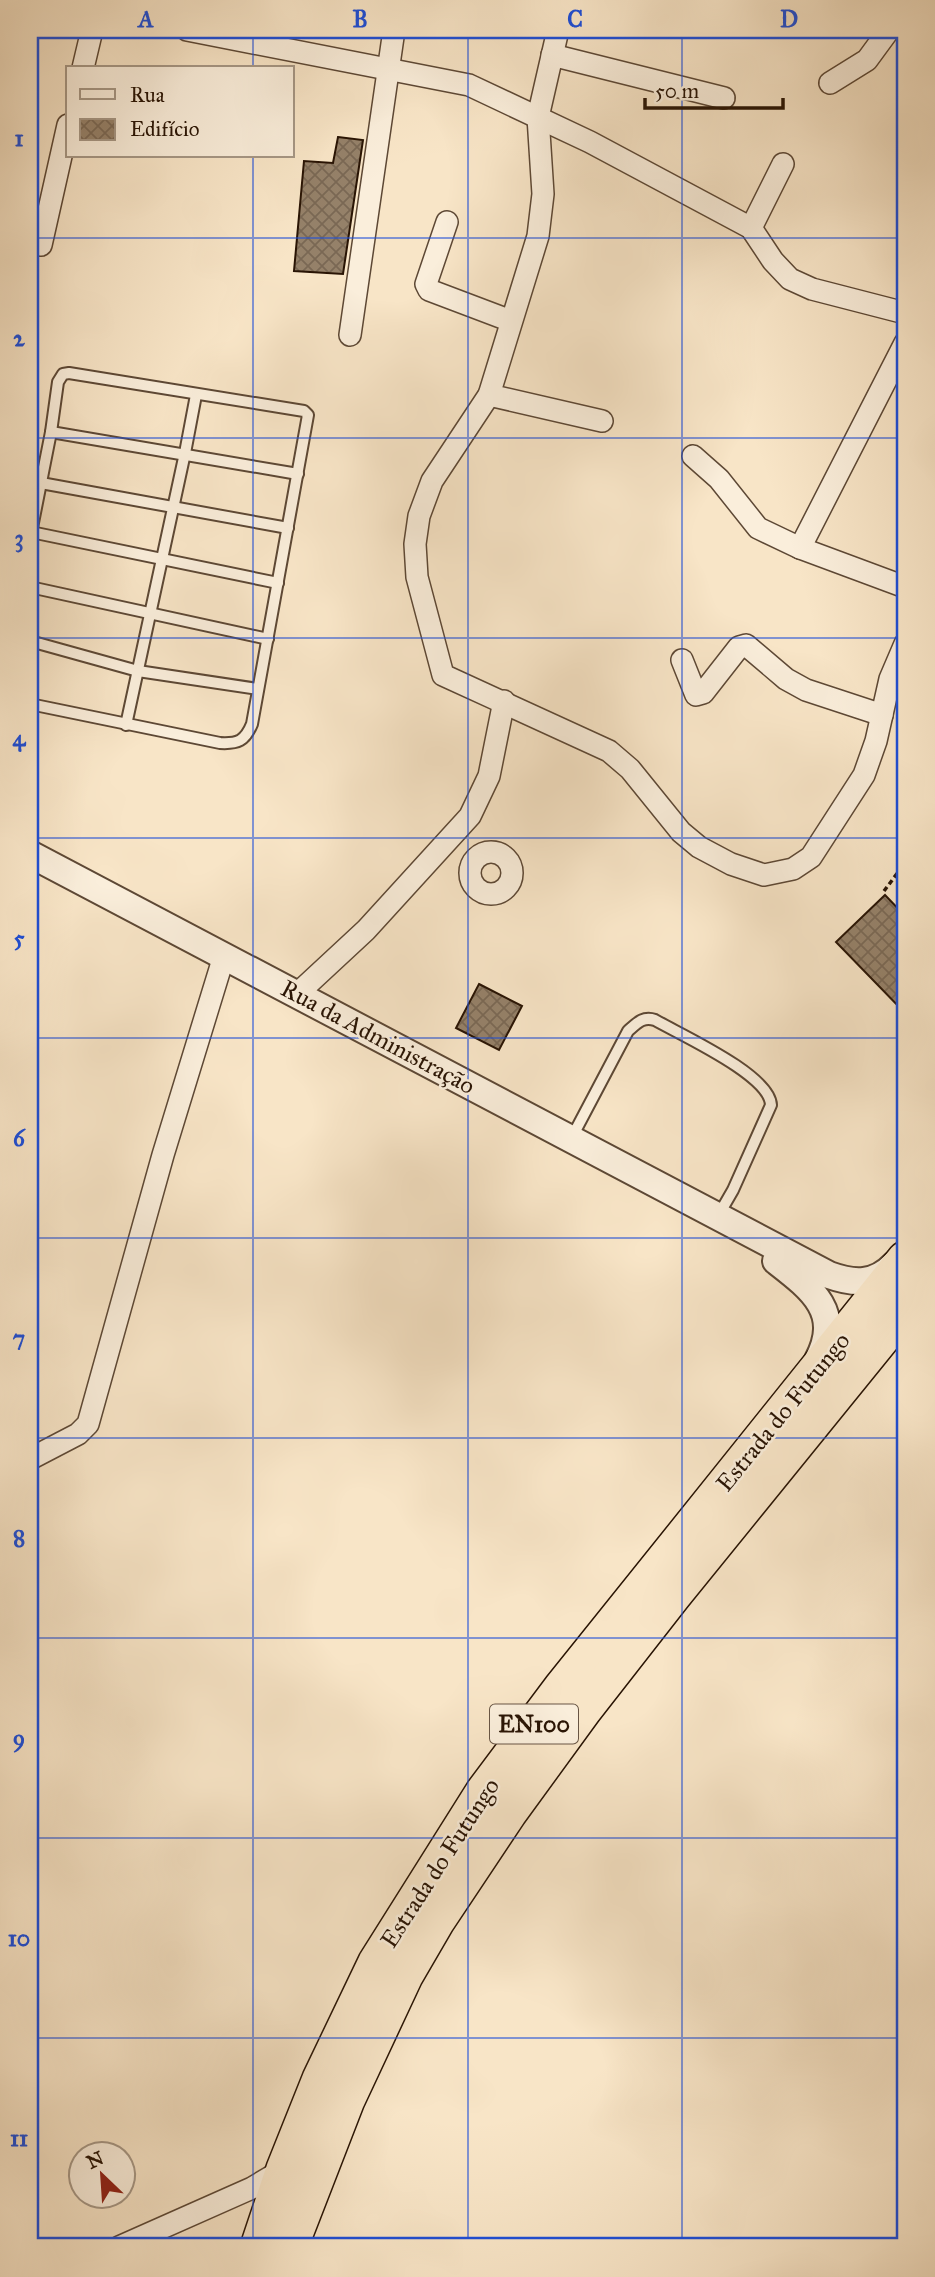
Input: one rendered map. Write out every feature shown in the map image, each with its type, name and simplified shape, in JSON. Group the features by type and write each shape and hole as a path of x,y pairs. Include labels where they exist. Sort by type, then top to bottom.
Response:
{"highway":[{"name":"Estrada do Futungo","path":"258,2247 284,2169 320,2079 376,1962 483,1792 561,1688 905,1259"},
{"name":"Estrada do Futungo","path":"290,2247 347,2100 405,1976 437,1921 516,1803 584,1710 905,1310"}],"street":[{"path":"83,66 92,30"},
{"path":"187,30 470,85 590,142 751,228 773,261 790,279 812,289 905,313"},
{"path":"350,335 394,30"},
{"path":"558,30 538,117 543,194 538,236 489,395 432,481 419,516 415,544 417,577 443,676 504,701 609,751 630,769 681,832 699,847 731,864 764,875 793,869 811,856 864,775 890,678 905,645"},
{"path":"830,83 867,60 889,30"},
{"path":"552,55 724,98"},
{"path":"41,245 66,134"},
{"path":"751,228 783,164"},
{"path":"447,222 426,284 429,290 511,321"},
{"path":"800,548 905,343"},
{"path":"489,395 602,421"},
{"path":"693,456 719,478 758,528 800,548 905,586"},
{"path":"682,660 696,695 699,695 704,693 739,647 746,645 786,679 806,690 882,715"},
{"path":"296,995 366,930 470,816 489,776 504,701"},
{"path":"450,841 474,860"},
{"name":"Rua da Administração","path":"30,855 722,1218"},
{"path":"30,1459 78,1434 88,1424 163,1155 224,956"},
{"path":"722,1218 846,1281 861,1282 876,1278 889,1270 905,1253"},
{"path":"722,1218 803,1282 820,1305 829,1330 826,1345 806,1384"},
{"path":"119,2247 252,2188 284,2169"}],"lane":[{"path":"30,704 220,743 237,744 247,736 252,724 309,421 304,411 63,374 58,382 51,432 30,534 278,583"},
{"path":"126,725 186,453 196,395"},
{"path":"51,432 298,474"},
{"path":"41,483 288,528"},
{"path":"30,587 268,639"},
{"path":"30,640 138,671 258,689"},
{"path":"571,1139 628,1031 638,1021 648,1018 655,1020 738,1068 757,1081 769,1096 771,1105 722,1218"}],"path":[{"path":"884,891 905,863"}],"building":[{"path":"338,137 363,140 343,274 294,271 304,161 333,163"},
{"path":"885,895 905,916 905,1013 836,942"},
{"path":"479,984 522,1006 499,1050 456,1028"}]}
